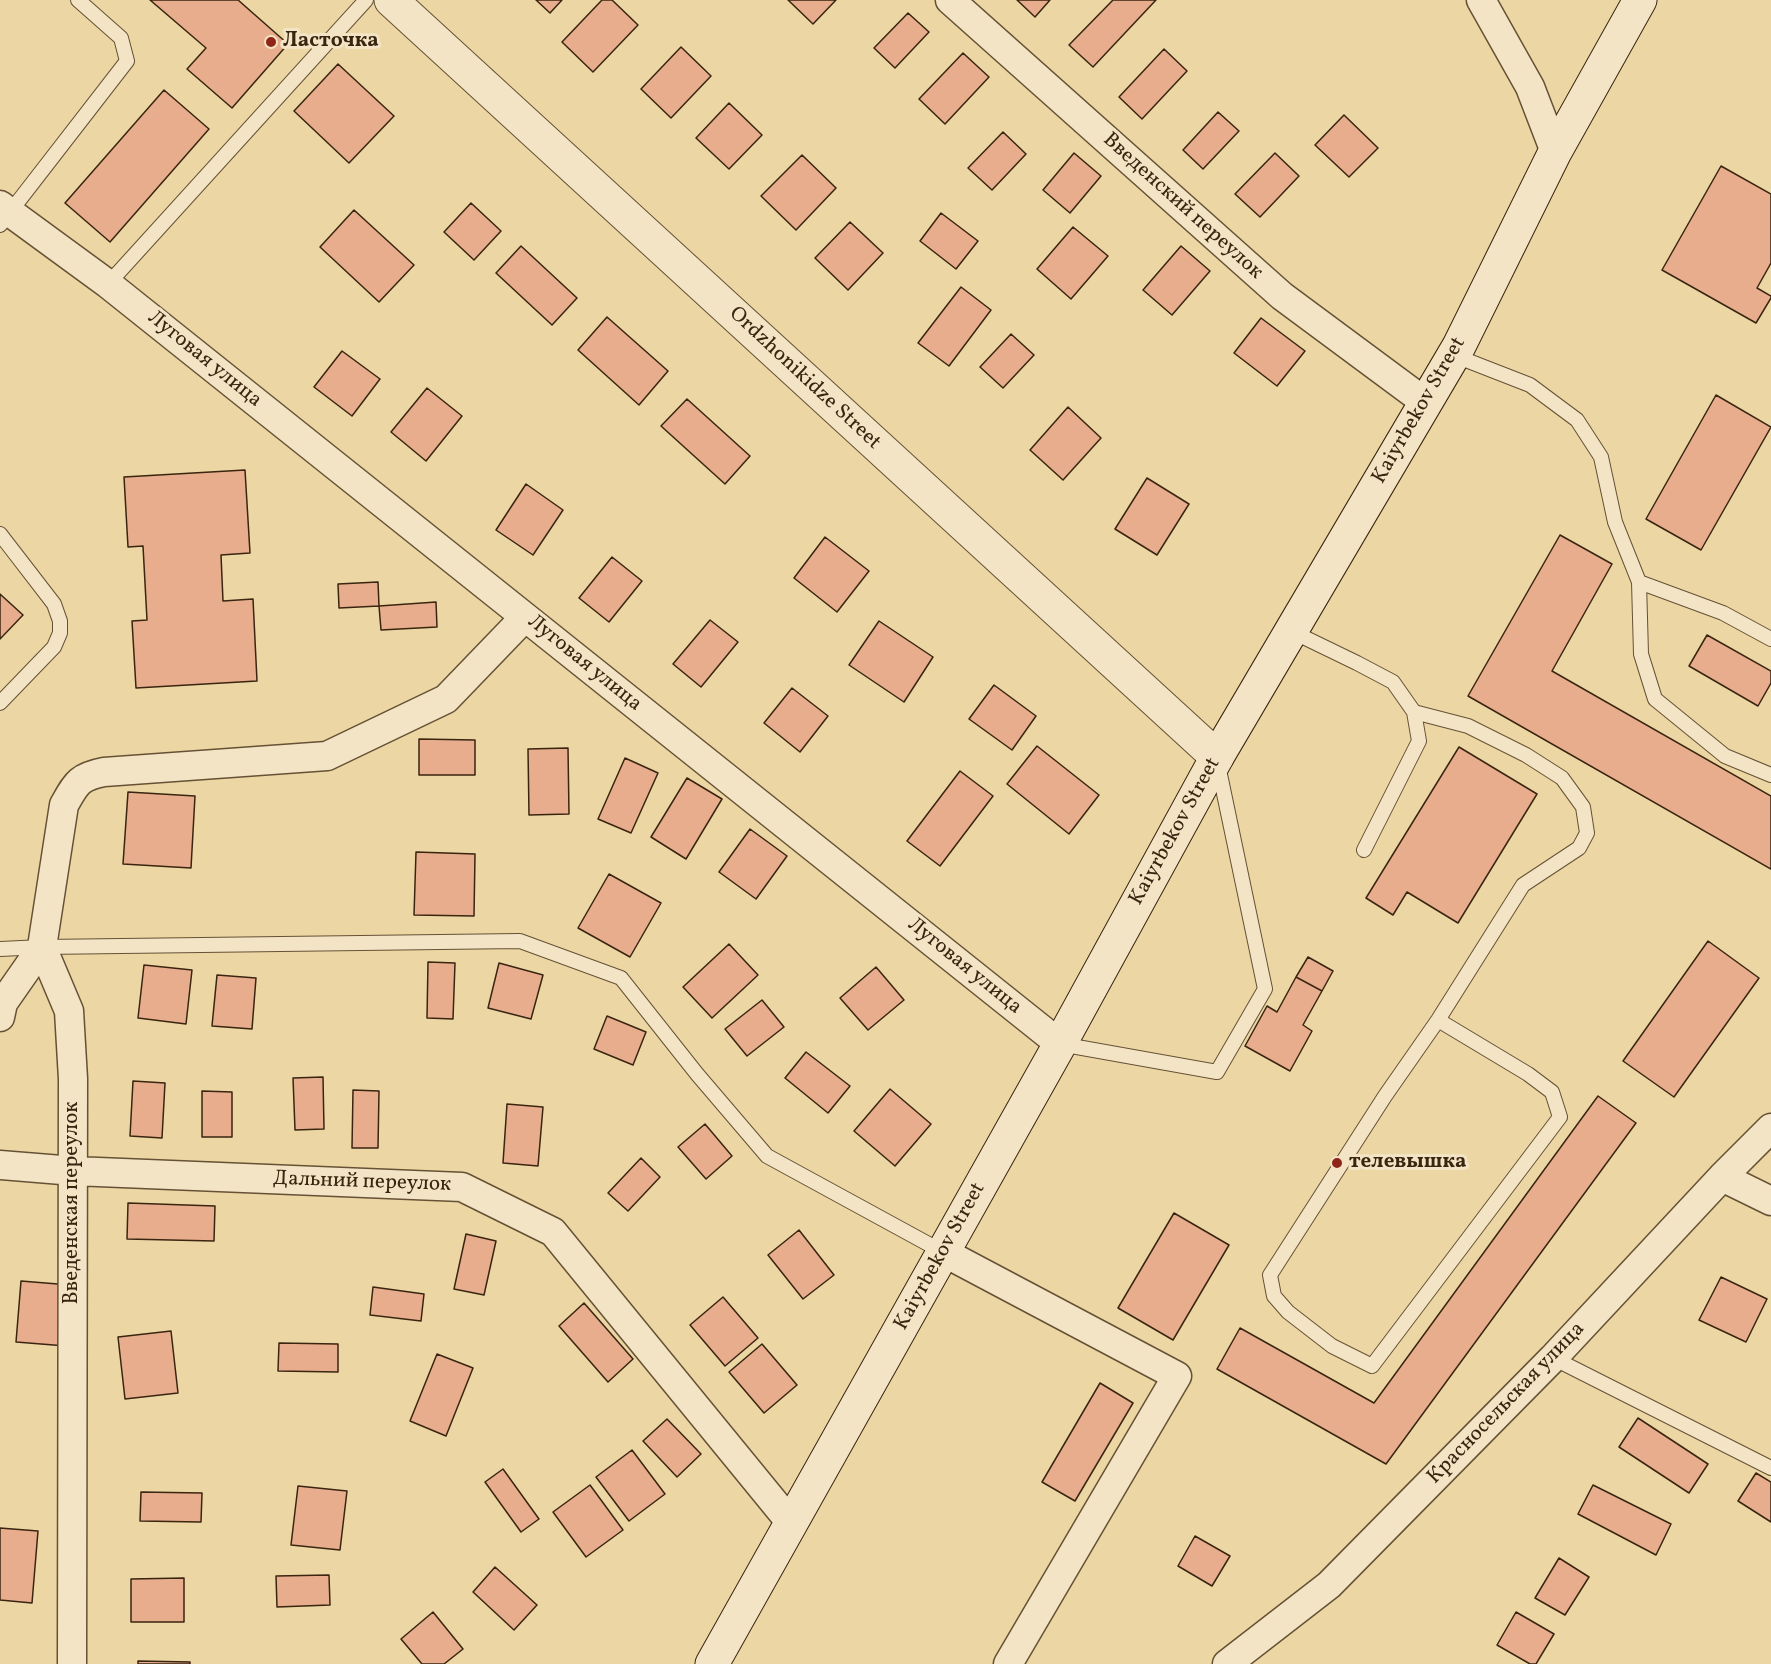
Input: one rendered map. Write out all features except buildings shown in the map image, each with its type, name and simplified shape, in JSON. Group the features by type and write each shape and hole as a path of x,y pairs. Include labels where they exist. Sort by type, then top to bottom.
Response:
{"main road":[{"name":"Ordzhonikidze Street","path":"391,0 1217,757"},
{"name":"Kaiyrbekov Street","path":"712,1664 1060,1044 1217,757 1454,355 1555,152 1640,0"}],"street":[{"name":"Введенский переулок","path":"950,0 1282,296 1425,402"},
{"path":"1480,0 1530,87 1555,152"},
{"name":"Луговая улица","path":"3,214 108,284 1060,1044"},
{"path":"0,1017 3,1003 42,947 64,805 75,785 88,775 327,756 446,699 525,617"},
{"name":"Введенская переулок","path":"42,947 69,1011 73,1079 72,1664"},
{"name":"Красносельская улица","path":"1227,1664 1329,1585 1553,1358 1722,1177 1771,1128"},
{"name":"Дальний переулок","path":"0,1165 74,1171 462,1187 553,1232 791,1523"},
{"path":"1722,1177 1771,1201"},
{"path":"943,1252 1177,1376 1008,1664"}],"lane":[{"path":"3,214 127,61 121,38 78,0"},
{"path":"108,284 366,0"},
{"path":"1454,355 1530,385 1577,420 1601,458 1615,522 1639,582 1641,654 1655,699 1725,756 1771,776"},
{"path":"0,534 54,604 60,621 60,633 54,647 0,703"},
{"path":"1639,582 1723,613 1771,639"},
{"path":"1291,631 1393,682 1414,712 1419,741 1364,850"},
{"path":"1414,712 1468,726 1526,755 1562,778 1583,807 1587,833 1579,848 1523,885 1438,1020 1385,1096 1270,1275 1274,1296 1288,1312 1332,1346 1372,1366 1560,1117 1552,1092 1528,1074 1438,1020"},
{"path":"1060,1044 1217,1072 1264,989 1217,757"},
{"path":"0,949 520,941 621,978 697,1074 767,1156 943,1252"},
{"path":"1553,1358 1771,1468"}],"place":[{"name":"Ласточка","path":"271,42"},
{"name":"телевышка","path":"1337,1163"}]}
